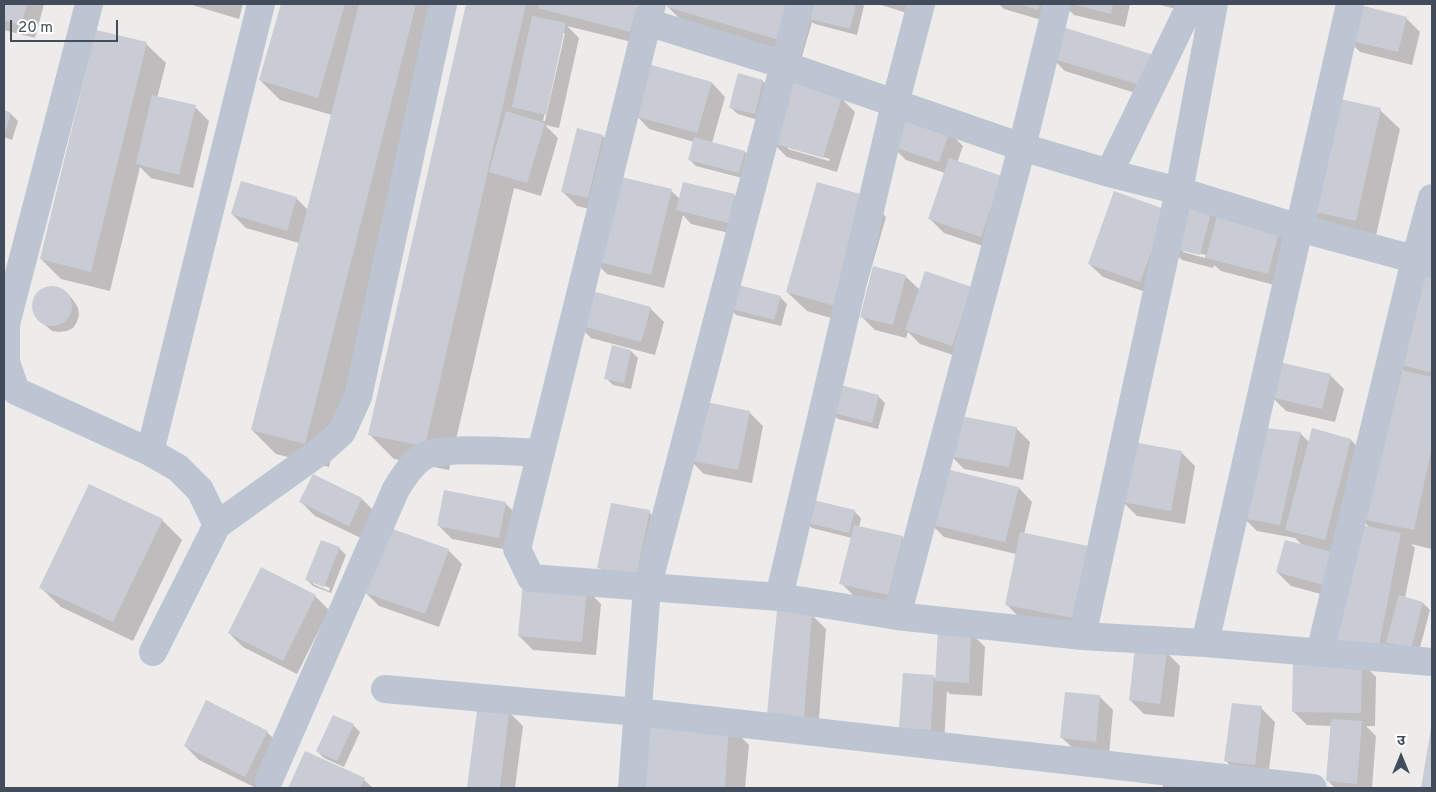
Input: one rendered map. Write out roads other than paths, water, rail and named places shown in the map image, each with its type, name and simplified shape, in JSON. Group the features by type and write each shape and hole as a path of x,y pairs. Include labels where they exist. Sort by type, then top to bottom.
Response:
{"street":[{"path":"89,4 6,324 6,362 16,391 150,452 178,468 200,490 217,525"},
{"path":"150,452 261,4"},
{"path":"153,652 217,525 322,450 342,432 358,397 443,4"},
{"path":"632,788 647,588 800,4"},
{"path":"779,597 895,104 921,4"},
{"path":"897,616 1022,147 1057,4"},
{"path":"1109,173 1191,4"},
{"path":"1082,636 1179,191 1214,4"},
{"path":"1205,643 1350,4"},
{"path":"1423,262 1299,228 1179,191 1109,173 1022,147 784,65 649,13 518,549 531,578 779,597 897,616 1082,636 1205,643 1432,662"},
{"path":"1320,652 1423,262 1432,198"},
{"path":"269,780 396,489 408,471 422,458 445,451 541,453"},
{"path":"385,689 637,712 1313,788"}]}
